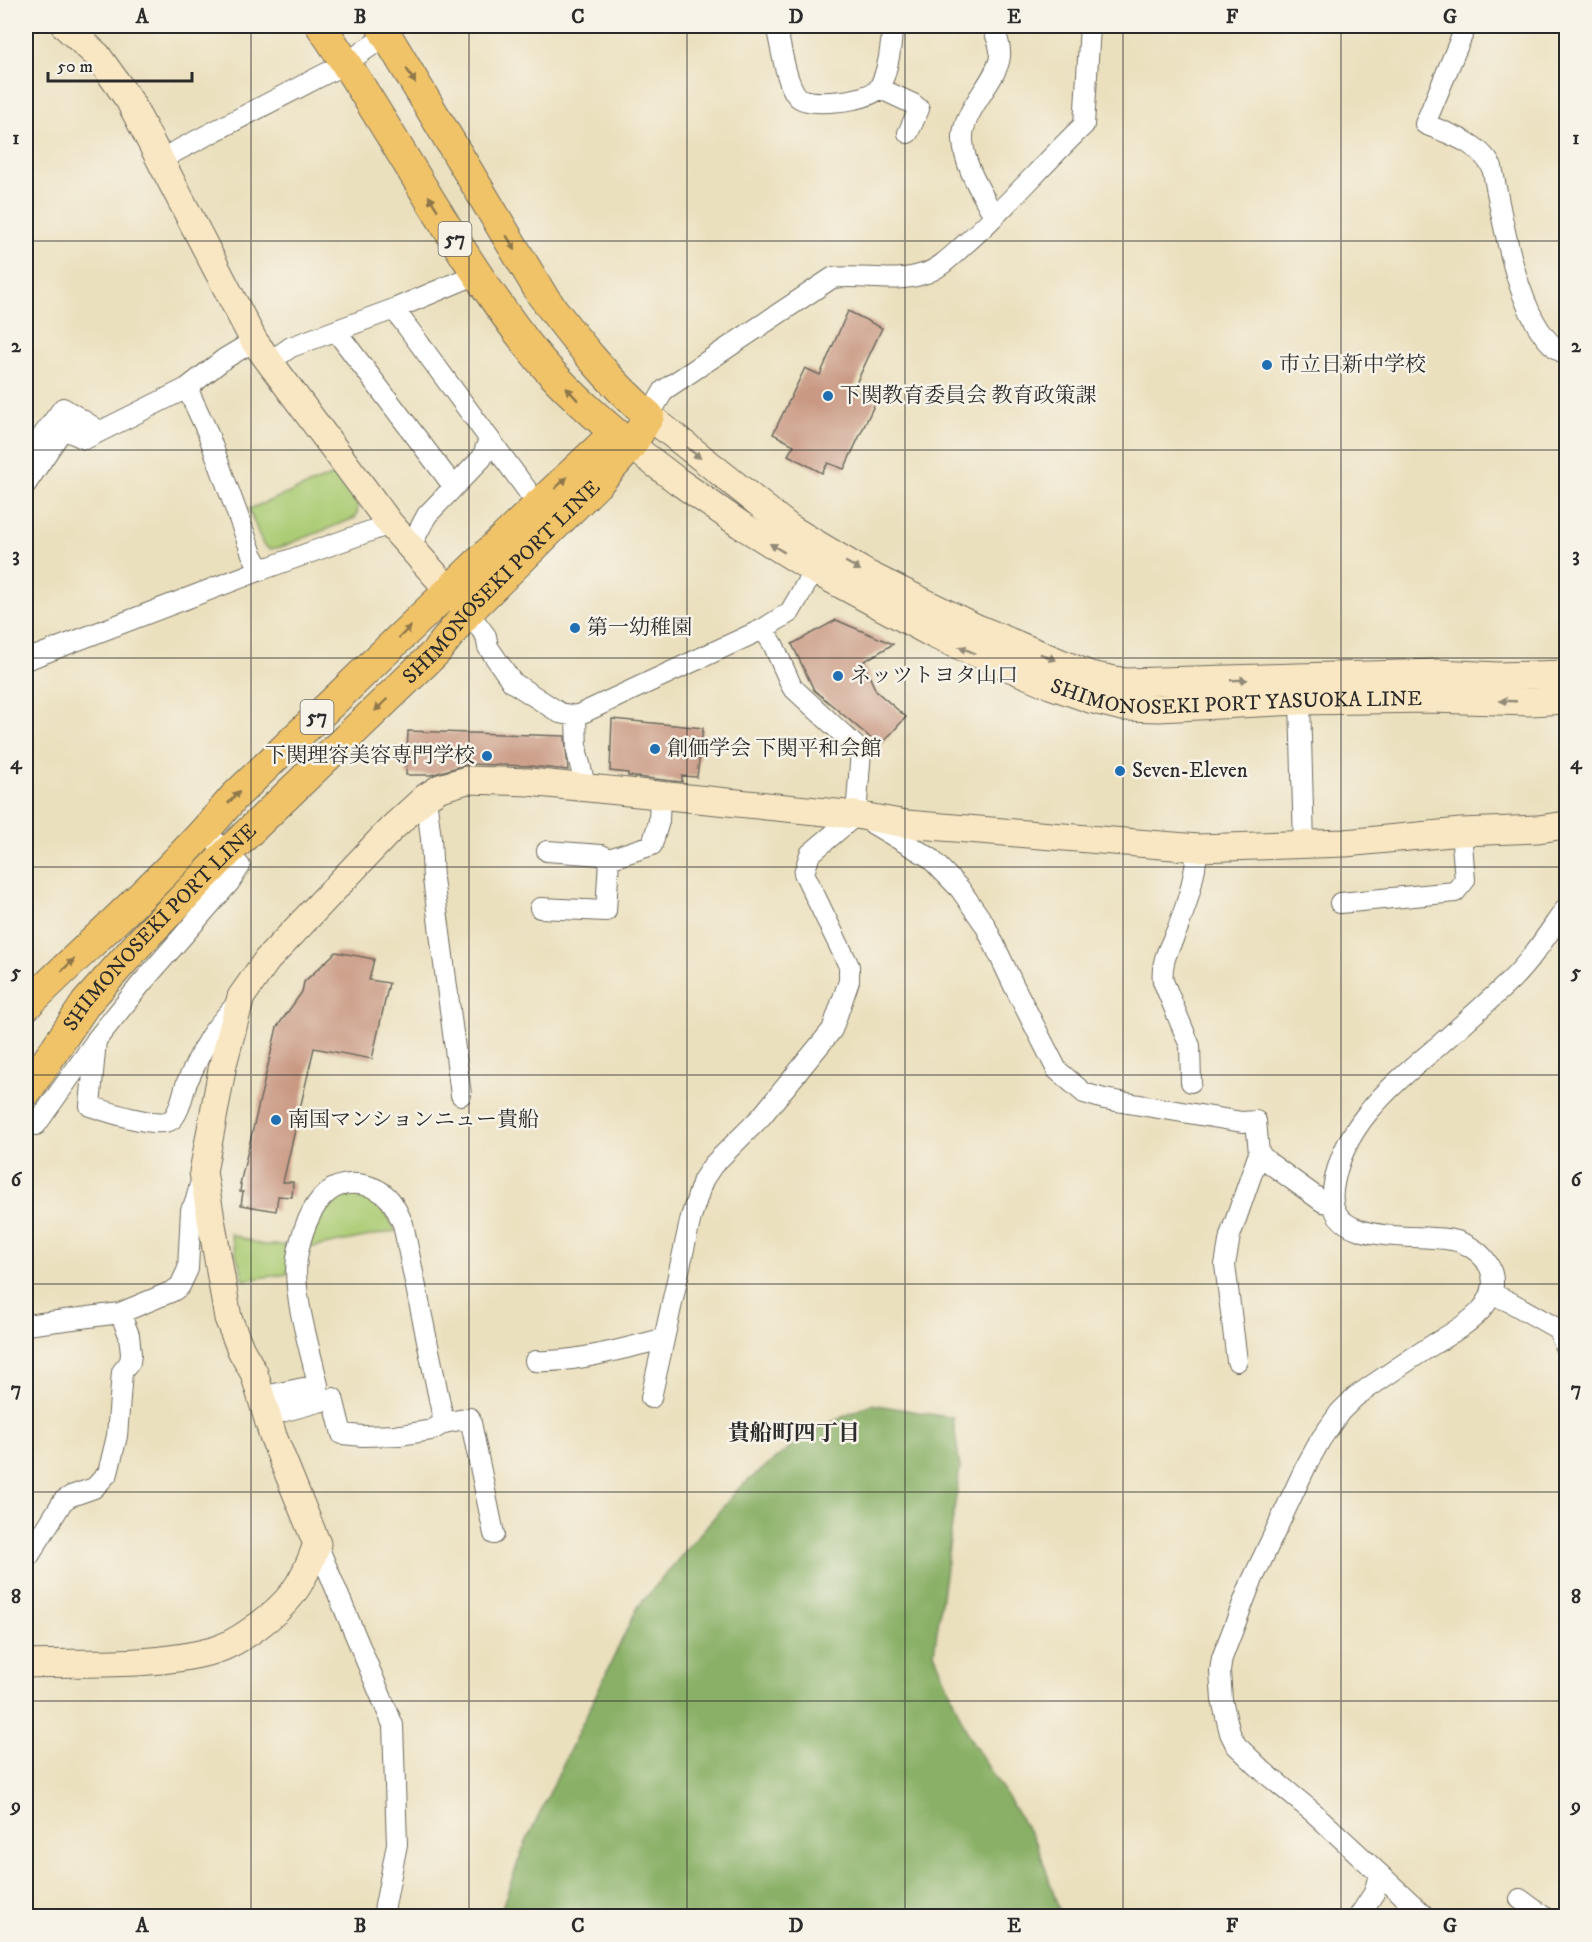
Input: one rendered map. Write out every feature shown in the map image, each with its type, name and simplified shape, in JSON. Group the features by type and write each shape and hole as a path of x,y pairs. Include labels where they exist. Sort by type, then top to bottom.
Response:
{"main road":[{"name":"57","path":"321,26 477,274 541,360 578,400 623,440"},
{"name":"57","path":"384,30 542,295 569,332 622,393 649,416"},
{"name":"SHIMONOSEKI PORT LINE","path":"26,1006 205,831 234,797 538,504 623,440 649,416"},
{"name":"SHIMONOSEKI PORT LINE","path":"26,1089 86,1003 106,979 227,853 436,652 468,612 597,484 623,440"}],"street":[{"path":"65,26 97,55 129,100 261,352 390,524 468,612 486,636 488,647 512,682 560,713 576,716 763,629 790,612 820,560"},
{"path":"776,26 790,80 798,97 807,103 855,99 872,95 879,88 891,48 892,26"},
{"path":"992,26 999,45 1000,59 964,125 962,139 968,163 994,216"},
{"path":"649,416 664,390 832,279 851,276 898,280 925,274 946,261 1084,125 1090,26"},
{"path":"1466,26 1425,124 1473,145 1488,160 1492,167 1515,273 1524,301 1549,341 1566,354"},
{"path":"159,160 346,63 384,30"},
{"path":"879,88 919,109 908,133"},
{"path":"26,484 63,429 85,439 187,388 224,359 291,347 394,309 477,274"},
{"path":"394,309 538,504"},
{"path":"336,331 454,486"},
{"path":"187,388 207,431 252,554 261,570"},
{"path":"26,458 63,408 100,431"},
{"name":"SHIMONOSEKI PORT YASUOKA LINE","path":"649,416 790,528 820,560 934,635 1050,686 1093,700 1122,707 1159,708 1300,701 1430,699 1531,702 1566,700"},
{"path":"410,547 427,515 482,458 489,439"},
{"name":"SHIMONOSEKI PORT YASUOKA LINE","path":"623,440 741,525 820,560 867,574 977,628 1090,675 1125,682 1438,673 1498,676 1566,674"},
{"path":"26,660 261,570 390,524"},
{"path":"651,1398 691,1217 703,1180 713,1165 761,1117 832,1030 849,981 849,966 804,873 810,854 856,814 861,752 792,687 773,644 763,629"},
{"path":"1300,701 1304,845"},
{"path":"576,716 578,752 586,789"},
{"path":"96,1040 90,1106 117,1116 165,1122 175,1115 187,1083 208,1040 274,953 391,829 426,797 440,788 467,780 529,782 856,814 906,824 1198,848 1304,845 1461,832 1538,829 1566,825"},
{"path":"547,851 601,855 609,859 652,845 658,821 660,796"},
{"path":"426,797 433,879 461,1095"},
{"path":"856,814 929,857 960,889 986,925 1057,1070 1084,1093 1104,1099 1242,1122 1256,1121 1259,1153 1230,1236 1225,1265 1237,1361"},
{"path":"36,1125 96,1040 141,984 229,883 240,866 205,831"},
{"path":"1340,903 1455,892 1465,880 1461,832"},
{"path":"1191,1082 1190,1046 1162,974 1163,960 1181,921 1196,865 1198,848"},
{"path":"540,908 606,911 609,859"},
{"path":"1425,1917 1314,1813 1264,1772 1236,1745 1230,1733 1222,1700 1220,1671 1222,1658 1250,1585 1321,1438 1340,1412 1355,1397 1469,1322 1486,1304 1495,1283 1487,1261 1474,1249 1459,1241 1401,1238 1362,1231 1340,1217 1332,1204 1336,1173 1344,1147 1365,1114 1400,1078 1512,978 1535,953 1566,908"},
{"path":"26,1325 120,1313 173,1292 180,1286 185,1278 190,1257 191,1210 203,1172 223,1064 241,997"},
{"path":"1259,1153 1323,1202 1332,1204"},
{"path":"203,1172 228,1317 241,1350 254,1373 264,1407 317,1544 393,1725 397,1844 383,1917"},
{"path":"264,1407 318,1384 298,1296 297,1258 308,1220 315,1208 328,1192 344,1185 357,1184 368,1185 380,1191 389,1199 403,1224 444,1423"},
{"path":"1492,1294 1558,1329 1566,1349"},
{"path":"29,1557 33,1535 63,1502 71,1496 94,1488 108,1473 117,1436 122,1372 130,1362 131,1354 129,1335 120,1313"},
{"path":"535,1361 581,1356 663,1339"},
{"path":"264,1407 333,1398 342,1434 363,1436 401,1435 432,1430 444,1423 470,1418 494,1534"},
{"path":"26,1664 153,1661 212,1651 229,1644 267,1618 292,1594 306,1572 317,1544"},
{"path":"1359,1917 1374,1893 1379,1875"},
{"path":"1520,1899 1542,1917"}],"green space":[{"path":"334,475 356,500 355,518 281,547 270,549 263,545 249,509"},
{"path":"352,1193 368,1197 379,1205 396,1231 309,1248 315,1227 326,1207"},
{"path":"230,1234 262,1245 294,1245 287,1274 244,1280"},
{"path":"871,1404 953,1418 960,1468 934,1653 969,1737 1038,1846 1061,1916 499,1916 522,1851 637,1608 739,1488 808,1433"}],"building":[{"name":"下関教育委員会 教育政策課","path":"848,311 882,328 853,390 876,401 844,469 828,463 822,473 788,455 794,445 773,434 805,368 820,375"},
{"name":"ネッツトヨタ山口","path":"836,620 893,644 863,662 876,691 906,717 880,746 814,690 792,644"},
{"name":"創価学会 下関平和会館","path":"612,719 703,728 697,777 682,776 682,782 628,776 628,773 610,771"},
{"name":"下関理容美容専門学校","path":"408,731 565,736 568,770 468,764 431,775 406,775"},
{"name":"南国マンションニュー貴船","path":"336,952 374,959 369,980 389,983 372,1059 314,1048 283,1182 293,1182 292,1197 278,1196 276,1211 241,1205 243,1192 240,1192 240,1184 277,1027 302,992 304,982"}],"place":[{"name":"市立日新中学校","path":"1267,365"},
{"name":"下関教育委員会 教育政策課","path":"828,396"},
{"name":"第一幼稚園","path":"575,628"},
{"name":"ネッツトヨタ山口","path":"838,676"},
{"name":"創価学会 下関平和会館","path":"655,749"},
{"name":"下関理容美容専門学校","path":"487,756"},
{"name":"Seven-Eleven","path":"1120,771"},
{"name":"南国マンションニュー貴船","path":"276,1120"}],"district":[{"name":"貴船町四丁目","path":"794,1433"}]}
